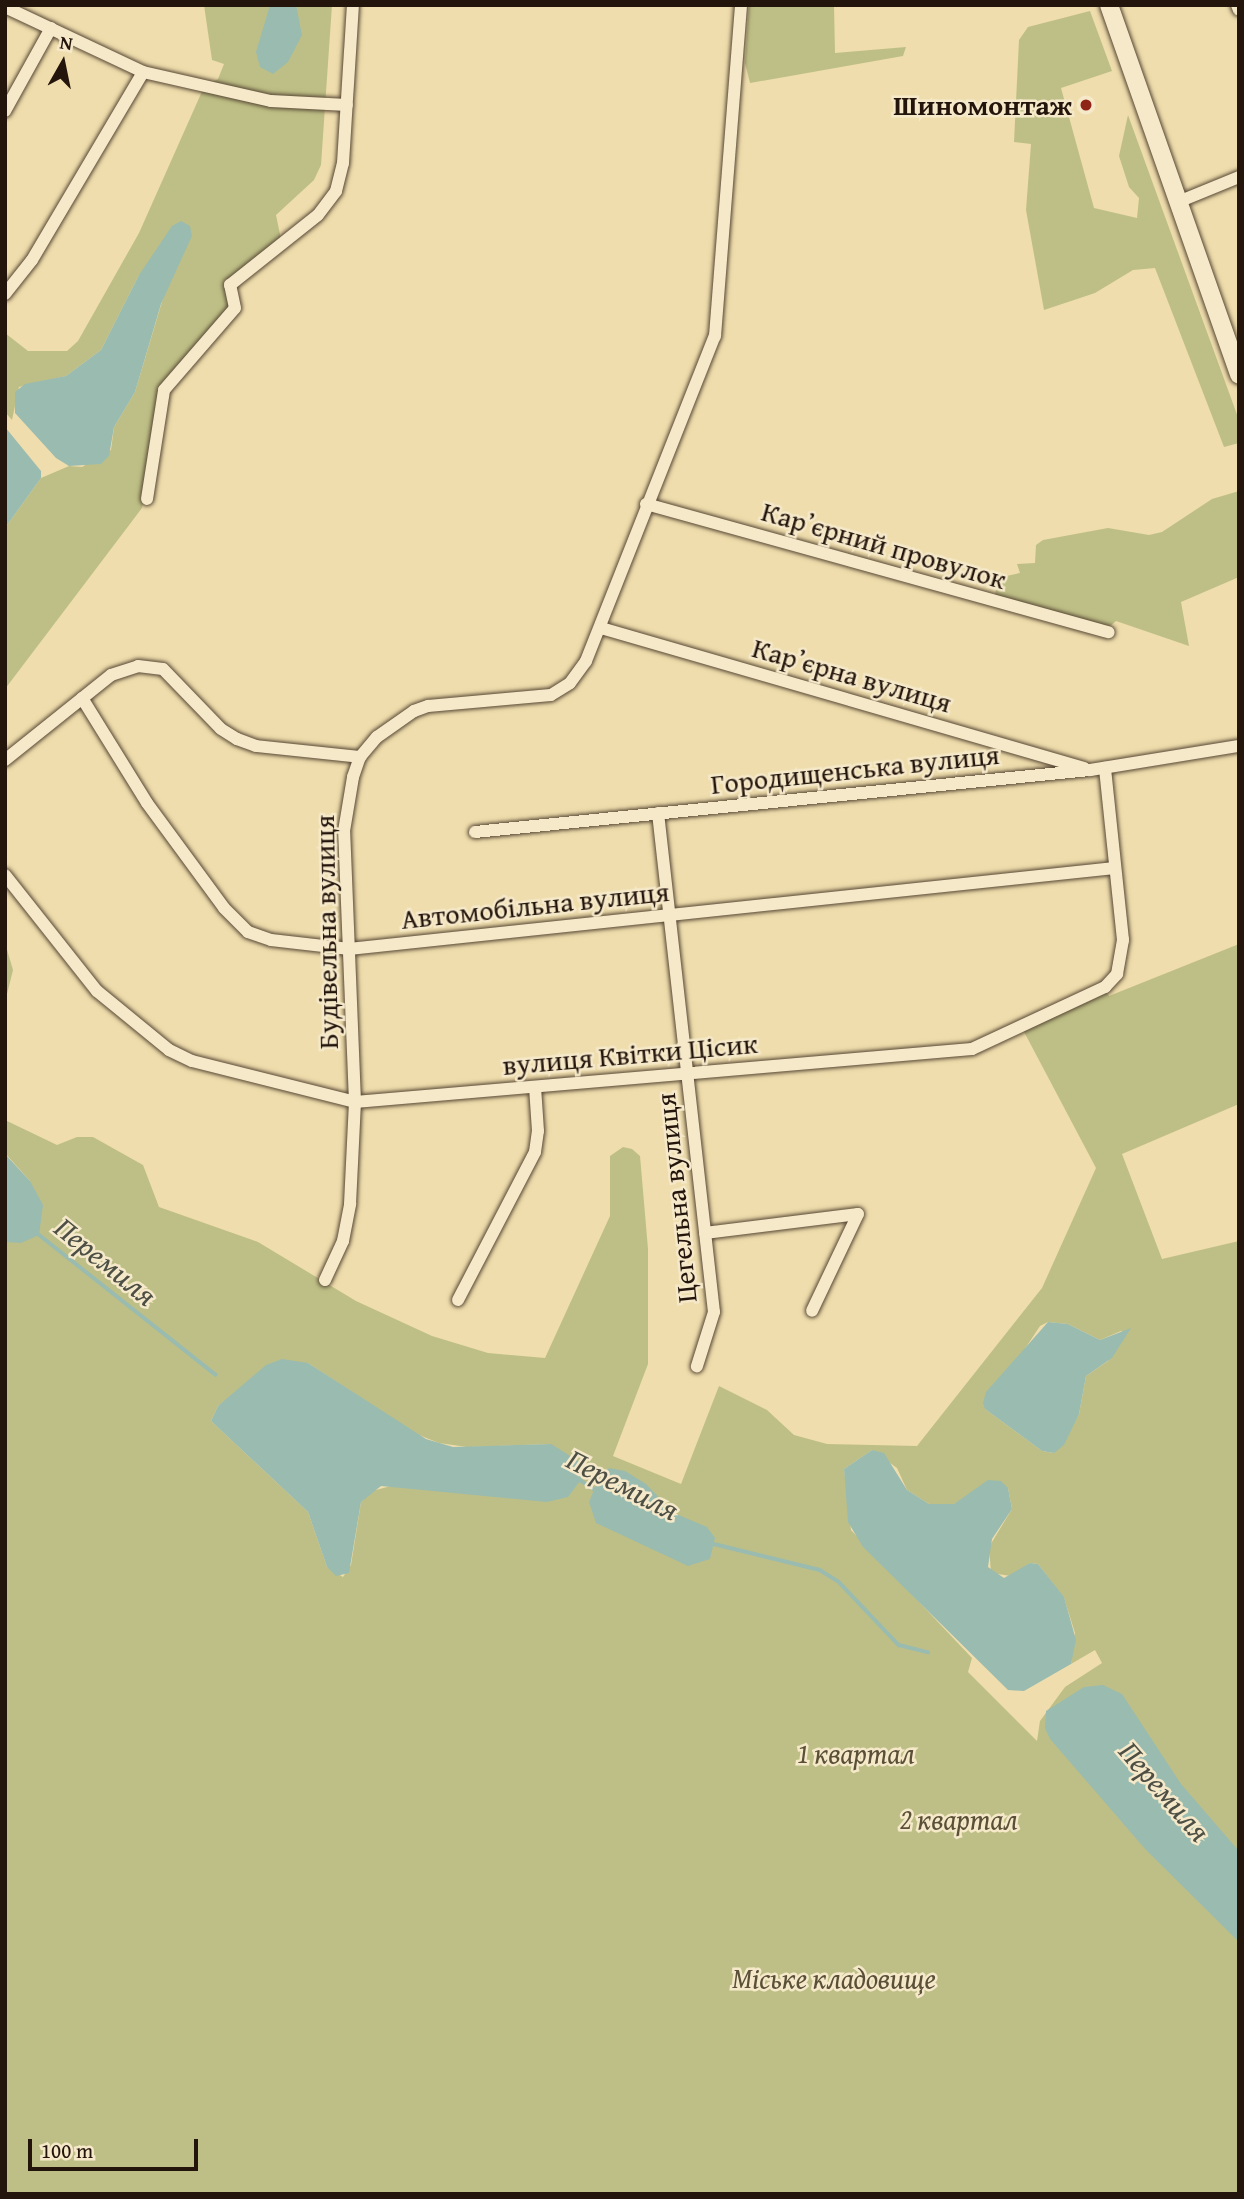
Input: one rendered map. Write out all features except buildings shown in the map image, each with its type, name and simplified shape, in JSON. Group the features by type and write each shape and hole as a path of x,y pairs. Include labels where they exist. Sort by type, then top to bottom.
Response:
{"main road":[{"path":"1109,5 1239,375"}],"street":[{"path":"147,499 164,390 235,308 230,285 318,215 336,191 347,105 353,5"},
{"path":"5,760 111,675 153,666 163,669 221,729 237,739 256,746 360,757 388,727 428,706 551,695 578,676 601,628 646,504 715,336 741,5"},
{"path":"1237,5 1239,10"},
{"path":"5,7 143,72 271,101 347,105"},
{"path":"5,111 51,28"},
{"path":"5,294 32,260 143,72"},
{"path":"1178,202 1239,177"},
{"name":"Карʼєрний провулок","path":"646,504 1109,632"},
{"name":"Карʼєрна вулиця","path":"601,628 1090,770"},
{"name":"Автомобільна вулиця","path":"82,698 147,803 241,926 271,940 349,949 1115,868"},
{"name":"Городищенська вулиця","path":"475,832 1090,770 1239,746"},
{"name":"Будівельна вулиця","path":"325,1280 340,1251 348,1217 355,1102 344,831 360,757"},
{"name":"вулиця Квітки Цісик","path":"5,875 97,991 169,1050 191,1061 355,1102 972,1049 1105,987 1116,974 1123,940 1105,768"},
{"name":"Цегельна вулиця","path":"658,813 714,1312 697,1366"},
{"path":"458,1300 534,1152 538,1131 535,1087"},
{"path":"705,1233 858,1214 812,1311"}],"green space":[{"path":"204,5 332,5 321,165 314,180 276,215 282,244 231,285 235,308 170,382 142,508 5,689 5,528 41,478 69,466 82,467 111,450 114,427 135,392 167,285 139,275 101,350 66,376 19,387 12,420 5,412 5,333 28,351 67,351 78,341 139,233 204,87 218,79 224,64 212,60"},
{"path":"749,5 834,5 835,53 906,47 903,56 750,83 745,63"},
{"path":"1090,11 1112,71 1061,88 1094,208 1137,218 1139,198 1129,187 1119,156 1128,115 1239,420 1239,443 1224,447 1155,268 1133,270 1095,293 1044,310 1026,210 1031,144 1014,142 1019,40 1028,27"},
{"path":"1239,491 1239,577 1181,602 1189,646 1116,621 1109,627 995,596 997,578 1020,573 1017,564 1035,563 1036,545 1043,540 1108,528 1149,535 1162,532 1212,499"},
{"path":"5,943 13,970 5,1002"},
{"path":"1239,944 1239,1104 1122,1154 1162,1259 1239,1241 1239,2194 5,2194 5,1240 30,1181 5,1153 5,1120 57,1145 77,1137 93,1137 143,1165 159,1207 258,1242 356,1301 432,1336 488,1353 545,1358 610,1216 610,1156 623,1147 632,1149 640,1156 648,1249 648,1364 613,1456 681,1484 719,1386 767,1410 794,1435 827,1444 917,1446 1042,1288 1096,1168 1022,1028 1105,987 1109,996","holes":["1048,1322 1068,1324 1100,1340 1121,1331 1126,1334 1108,1361 1086,1376 1079,1414 1054,1453 1042,1451 985,1409 1040,1326","308,1363 414,1433 439,1443 467,1447 551,1444 372,1491 361,1502 351,1565 343,1577 327,1567 308,1512 211,1421 218,1406 237,1392","872,1450 897,1468 907,1490 929,1504 947,1506 1008,1488 1012,1509 989,1547 991,1573 1011,1576 1030,1563 1038,1564 1064,1598 1075,1633 1071,1664 1095,1650 1102,1663 1065,1687 1040,1721 1037,1741 968,1672 972,1658 851,1530 844,1469"]}],"water":[{"path":"270,5 296,5 302,35 288,62 273,74 260,67 256,52"},
{"path":"181,221 190,226 192,236 161,304 135,392 114,427 109,456 101,464 69,466 56,458 15,413 15,392 25,384 66,376 101,350 139,275 172,226"},
{"path":"5,427 41,471 41,478 5,528"},
{"path":"5,1154 30,1181 43,1205 39,1235 21,1243 5,1242"},
{"path":"1048,1322 1068,1324 1100,1340 1131,1328 1112,1358 1086,1376 1079,1414 1064,1445 1054,1453 1042,1451 985,1409 983,1403 986,1392"},
{"path":"282,1359 308,1363 426,1439 453,1447 551,1444 580,1462 583,1477 568,1497 547,1502 381,1486 361,1502 349,1573 336,1576 327,1567 308,1512 211,1421 218,1406 266,1365"},
{"path":"872,1450 884,1453 907,1490 929,1504 954,1504 988,1480 1001,1481 1008,1488 1012,1509 992,1539 988,1567 1004,1578 1030,1563 1038,1564 1064,1597 1076,1640 1071,1664 1024,1691 1008,1690 863,1547 848,1522 844,1469"},
{"path":"609,1468 625,1471 646,1484 674,1513 707,1527 715,1538 710,1559 688,1566 596,1523 589,1502 598,1480"},
{"path":"1103,1685 1122,1694 1181,1784 1239,1851 1239,1942 1146,1850 1050,1739 1045,1728 1046,1711 1084,1687"}],"waterway":[{"name":"Перемиля","path":"37,1233 216,1375"},
{"name":"Перемиля","path":"577,1478 597,1491"},
{"name":"Перемиля","path":"710,1543 820,1570 839,1582 899,1645 928,1652"}],"place":[{"name":"Шиномонтаж","path":"1086,105"}],"park label":[{"name":"1 квартал","path":"856,1753"},
{"name":"2 квартал","path":"959,1819"},
{"name":"Міське кладовище","path":"834,1978"}]}
